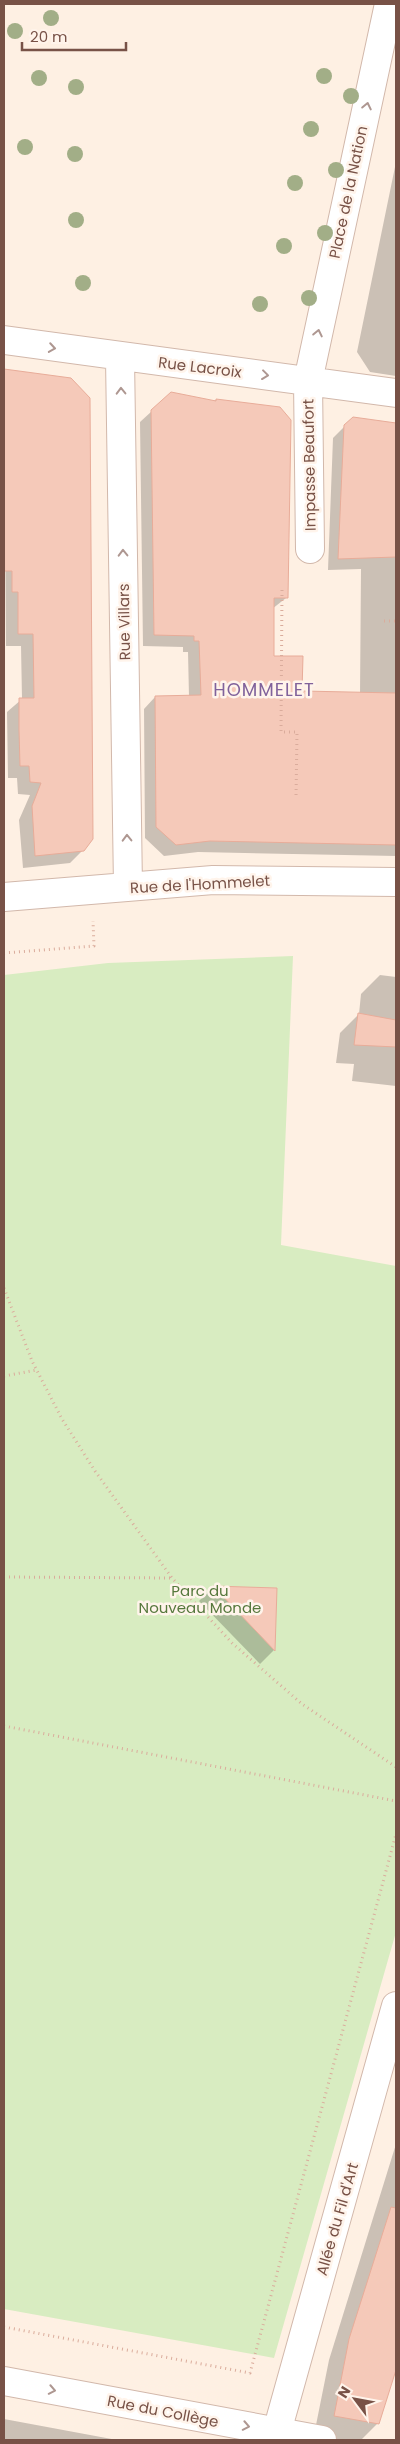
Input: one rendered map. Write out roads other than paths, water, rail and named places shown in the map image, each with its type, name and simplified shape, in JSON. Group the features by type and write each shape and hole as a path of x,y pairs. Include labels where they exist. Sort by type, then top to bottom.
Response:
{"street":[{"name":"Place de la Nation","path":"308,381 389,4"},
{"name":"Rue Lacroix","path":"4,340 120,358 396,393"},
{"name":"Rue Villars","path":"120,358 128,887"},
{"name":"Impasse Beaufort","path":"308,381 310,549"},
{"name":"Rue de l'Hommelet","path":"4,897 240,879 396,882"},
{"name":"Allée du Fil d'Art","path":"277,2436 396,2006"},
{"name":"Rue du Collège","path":"4,2381 277,2436 322,2440"}],"district":[{"name":"HOMMELET","path":"264,689"}],"park label":[{"name":"Parc du Nouveau Monde","path":"200,1598"}]}
